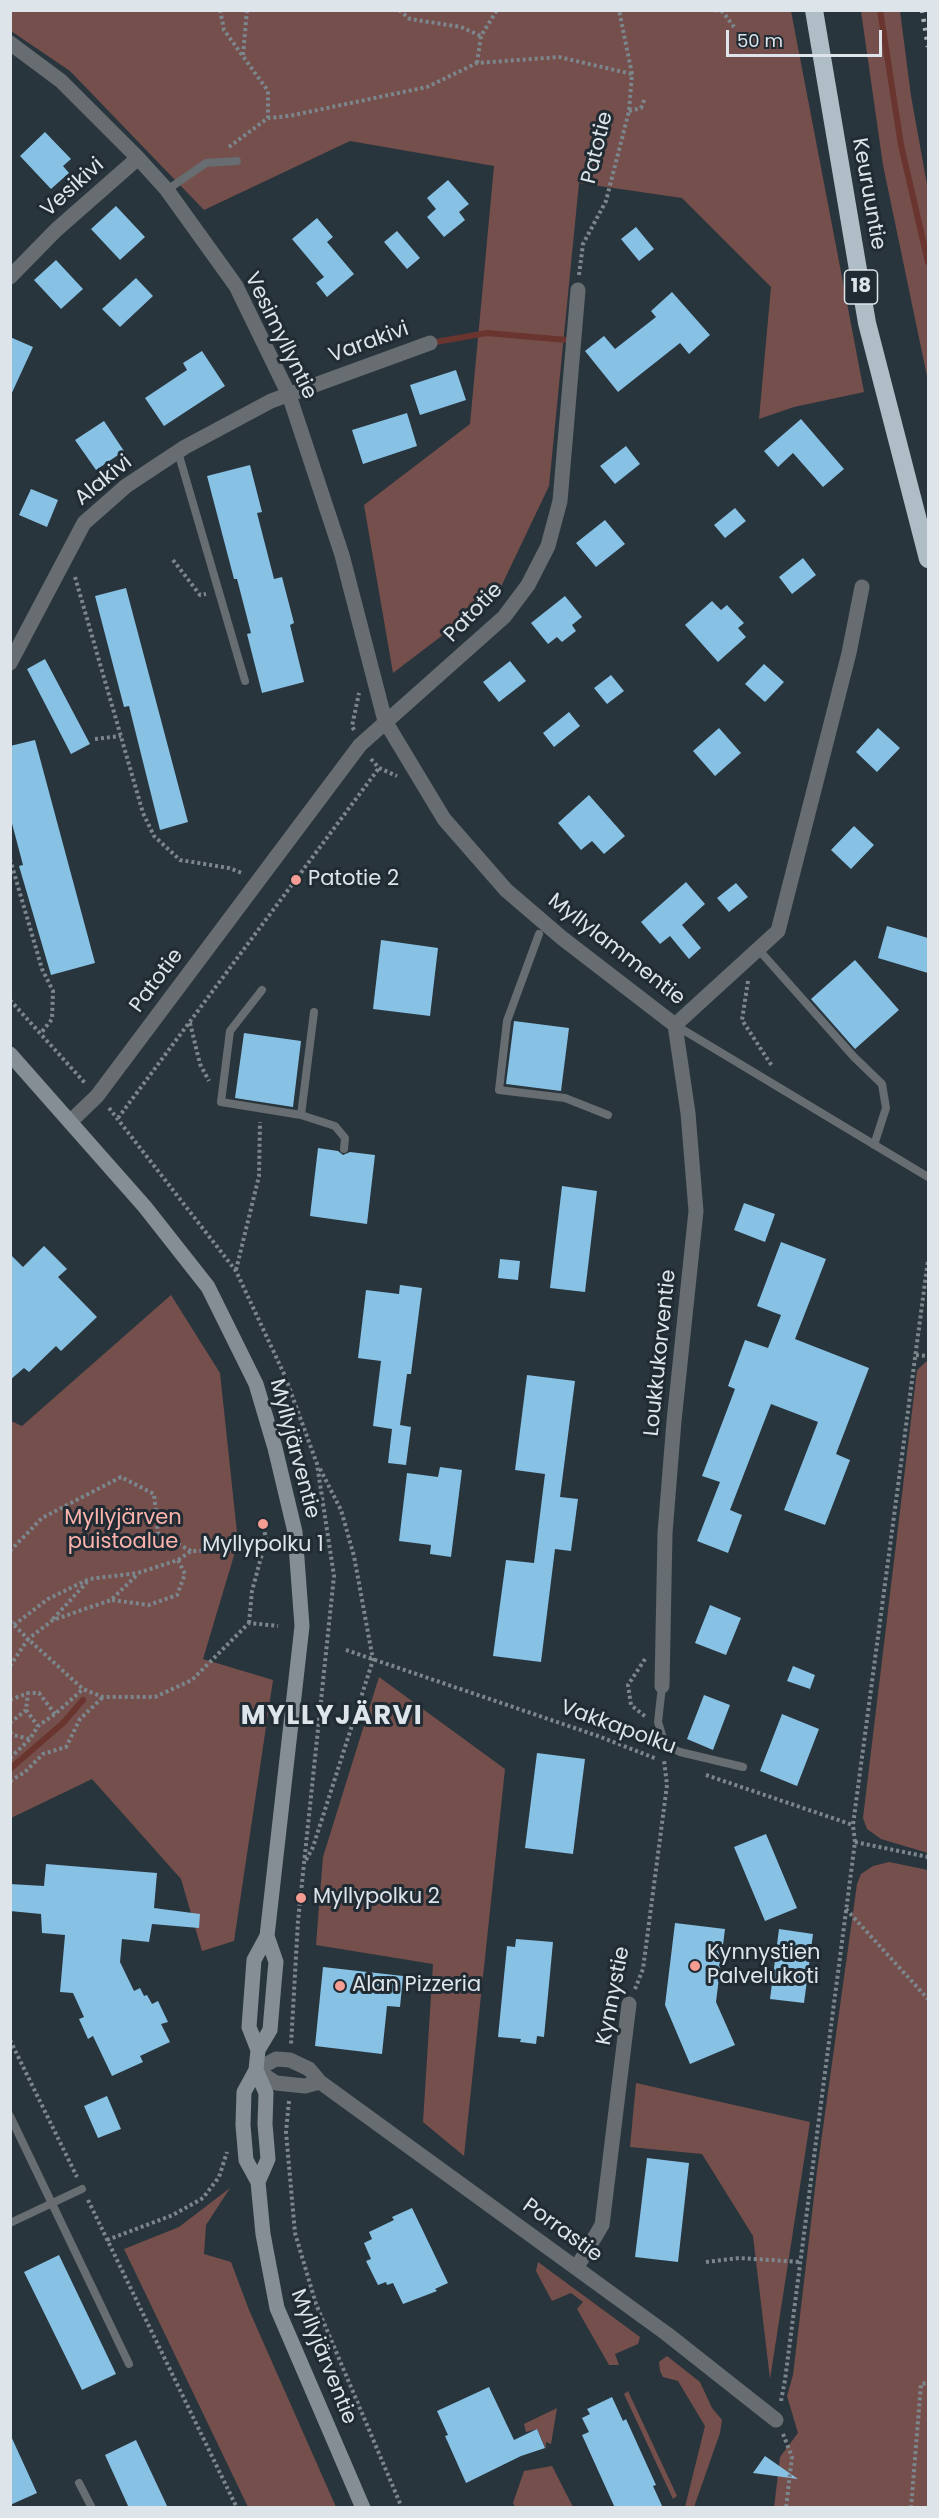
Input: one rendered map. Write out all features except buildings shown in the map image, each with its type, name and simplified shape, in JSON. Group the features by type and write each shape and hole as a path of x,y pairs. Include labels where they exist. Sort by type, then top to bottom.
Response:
{"highway":[{"name":"Keuruuntie","path":"814,10 867,323 928,559"}],"main road":[{"name":"Myllyjärventie","path":"10,1054 145,1207 208,1287 256,1384 275,1448 295,1532 302,1626 267,1936 254,1960 249,2027 258,2050"},
{"name":"Myllyjärventie","path":"267,1936 276,1962 270,2030 258,2050 256,2070 244,2092 246,2160 258,2182 263,2234 277,2308 363,2508"},
{"name":"Myllyjärventie","path":"256,2070 266,2093 268,2159 258,2182"}],"street":[{"name":"Vesimyllyntie","path":"10,43 61,81 138,158 167,190 236,286 289,395 342,555 385,721"},
{"name":"Vesikivi","path":"10,277 56,230 138,158"},
{"name":"Patotie","path":"71,1121 97,1096 360,745 504,617 528,585 548,546 560,501 578,290"},
{"name":"Varakivi","path":"289,395 430,343"},
{"name":"Alakivi","path":"10,663 84,523 126,486 178,452 271,401 289,395"},
{"name":"Myllylammentie","path":"385,721 444,819 506,890 562,938 675,1025 760,951 778,931 849,653 862,587"},
{"name":"Loukkukorventie","path":"662,1686 665,1533 696,1211 688,1113 675,1025"},
{"name":"Kynnystie","path":"577,2267 602,2225 629,2004"},
{"name":"Porrastie","path":"256,2070 276,2059 290,2060 309,2069 320,2082 687,2348 776,2420"},
{"path":"256,2070 276,2083 305,2086 320,2082"}],"lane":[{"path":"167,190 206,163 237,161"},
{"path":"178,452 245,681"},
{"path":"539,934 507,1021 499,1090 565,1098 608,1114"},
{"path":"760,951 854,1057 882,1084 886,1108 874,1145"},
{"path":"262,990 230,1031 220,1102 301,1115 335,1126 345,1138 344,1149"},
{"path":"301,1115 314,1012"},
{"path":"675,1025 928,1177"},
{"path":"662,1686 658,1722 665,1745 680,1752 744,1767"},
{"path":"10,2116 129,2364"},
{"path":"10,2223 82,2189"},
{"path":"79,2483 92,2508"}],"path":[{"path":"220,10 224,30 268,91 268,118"},
{"path":"243,56 247,10"},
{"path":"399,10 410,19 460,27 481,36"},
{"path":"477,63 481,36 497,10"},
{"name":"Patotie","path":"578,290 583,244 606,201 629,111 632,74 619,10"},
{"path":"715,10 723,12 734,27"},
{"path":"206,163 268,118 289,116 427,87 477,63 559,57 632,74"},
{"path":"629,111 641,108 645,98"},
{"path":"68,553 143,813 154,836 180,860 229,868 240,873"},
{"path":"173,560 200,595 218,591"},
{"path":"10,1000 118,1118 379,768 360,745 352,726 360,692"},
{"path":"95,739 121,736"},
{"path":"10,859 42,969 53,991 52,1019 41,1033"},
{"path":"760,951 750,975 742,1020 790,1094"},
{"path":"190,1022 200,1064 220,1102"},
{"path":"236,1271 259,1176 261,1108"},
{"path":"786,2508 792,2457 776,2420 785,2380 801,2262 855,1842 853,1825 928,1260"},
{"path":"916,1355 928,1356"},
{"path":"304,1863 313,1847 373,1660 354,1556 341,1510 316,1464"},
{"path":"10,1551 42,1518 121,1477 154,1494 158,1533 191,1551 244,1550 266,1539"},
{"path":"191,1551 178,1560 138,1573 89,1579 48,1599 12,1623 83,1689 103,1697 118,1699 155,1697 192,1680 249,1623 252,1591 266,1539 263,1524"},
{"path":"111,1600 149,1605 177,1595 185,1574 178,1560"},
{"path":"53,1620 111,1600 138,1573"},
{"path":"10,1666 28,1639 53,1620 89,1579"},
{"path":"249,1623 278,1626"},
{"name":"Vakkapolku","path":"346,1650 598,1736 674,1765"},
{"path":"10,1758 30,1739 38,1726 83,1689"},
{"path":"10,1700 28,1693 39,1693 55,1714"},
{"path":"28,1693 26,1710 38,1726"},
{"path":"10,1781 25,1772 44,1754 66,1747 80,1719 103,1697"},
{"path":"10,1723 26,1710"},
{"path":"10,1732 13,1735 30,1739"},
{"name":"Kynnystie","path":"629,2004 643,1969 667,1785 664,1761"},
{"path":"705,1775 853,1825"},
{"path":"855,1842 928,1857"},
{"path":"846,1909 928,1999"},
{"path":"10,2040 237,2508"},
{"path":"289,2109 286,2132 295,2233 315,2304 402,2508"},
{"path":"266,2133 286,2132"},
{"path":"107,2240 173,2215 203,2198 219,2177 232,2136 244,2135"},
{"path":"706,2262 739,2258 801,2262"},
{"path":"911,2508 921,2384 928,2383"}],"green space":[{"path":"10,11 791,11 864,392 794,407 759,419 771,287 682,198 579,183 549,486 498,593 393,673 364,505 470,424 494,166 350,141 204,210 70,71 11,31"},
{"path":"861,11 900,11 911,96 928,190 928,381 883,165"},
{"name":"Myllyjärven puistoalue","path":"171,1295 220,1373 238,1542 203,1659 273,1680 234,1941 202,1951 181,1879 92,1779 11,1818 11,1421 22,1426"},
{"path":"928,1360 928,1853 881,1839 867,1829 863,1818 917,1370"},
{"path":"379,1677 505,1769 464,2156 423,2122 433,1964 316,1945 323,1857"},
{"path":"889,1862 928,1870 928,2507 774,2508 780,2457 798,2433 787,2396 793,2375 817,2171 857,1884 861,1874 873,1866"},
{"path":"636,2083 810,2122 770,2379 753,2236 702,2154 630,2147"},
{"path":"230,2188 206,2225 204,2254 231,2262 249,2310 336,2507 248,2507 124,2249 179,2227"},
{"path":"538,2262 640,2337 638,2344 615,2354 619,2365 609,2365 577,2309 583,2302 571,2293 552,2301 536,2271"},
{"path":"667,2356 700,2382 712,2408 722,2420 720,2433 694,2507 685,2507 705,2426 678,2381 663,2377 659,2362"},
{"path":"628,2391 677,2496 673,2499 624,2394"},
{"path":"557,2408 551,2444 546,2442 546,2449 537,2429 526,2432 524,2424"},
{"path":"552,2466 573,2507 515,2507 513,2503 524,2471"}],"waterway":[{"path":"880,10 901,145 928,262"},
{"path":"430,343 487,333 567,340"},
{"path":"10,1769 63,1723 83,1700"}],"railway":[{"path":"922,10 928,47"}],"place":[{"name":"Patotie 2","path":"296,880"},
{"name":"Myllypolku 1","path":"263,1524"},
{"name":"Myllypolku 2","path":"301,1898"},
{"name":"Kynnystien Palvelukoti","path":"695,1966"},
{"name":"Alan Pizzeria","path":"340,1986"}],"district":[{"name":"MYLLYJÄRVI","path":"332,1717"}]}
